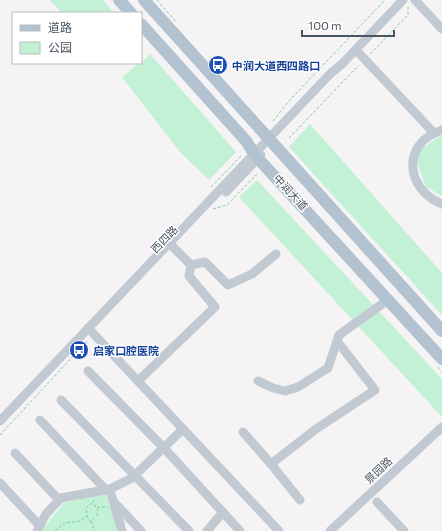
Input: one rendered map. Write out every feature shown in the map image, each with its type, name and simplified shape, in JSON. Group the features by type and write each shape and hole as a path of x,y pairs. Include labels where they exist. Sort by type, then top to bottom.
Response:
{"main road":[{"path":"119,0 130,12"},
{"name":"中润大道","path":"144,0 442,331"},
{"name":"中润大道","path":"142,25 247,142 256,156 389,299 442,359"}],"street":[{"path":"415,0 442,29"},
{"name":"西四路","path":"0,428 90,330 270,141 335,77 342,64 406,4"},
{"path":"356,50 438,132 418,146 413,160 413,175 427,195 442,204"},
{"path":"171,245 191,265"},
{"path":"191,265 205,262 228,285 252,274 276,254"},
{"path":"138,381 216,307 188,276 191,265"},
{"path":"258,381 273,388 285,391 298,387 328,368 339,335 389,299"},
{"name":"西四路","path":"0,421 90,330"},
{"path":"90,330 279,531"},
{"path":"272,464 316,429 375,390 337,341"},
{"path":"88,371 164,448 240,531"},
{"path":"61,400 189,531"},
{"path":"40,420 108,489 122,531"},
{"name":"景园路","path":"330,531 442,427"},
{"path":"0,483 39,528 46,514 59,500 108,489 135,475 183,430"},
{"path":"243,432 272,464 300,500"},
{"path":"15,453 59,500"},
{"path":"377,502 404,531"},
{"path":"113,503 141,531"},
{"path":"207,531 223,512"}],"path":[{"path":"273,121 290,100 385,0"},
{"path":"289,138 408,15 406,4"},
{"path":"0,435 86,344 90,330"},
{"path":"91,522 97,515 98,510 93,502 94,492"},
{"path":"93,502 86,508 87,516 95,531"},
{"path":"96,506 103,508 113,503"},
{"path":"54,531 64,523 80,521 87,516"}],"green space":[{"path":"50,0 103,0 113,12 61,12"},
{"path":"150,54 236,152 209,180 180,152 122,77 138,64 142,64 142,62"},
{"path":"310,124 442,273 442,315 289,147"},
{"path":"442,135 442,196 426,187 416,159 421,149"},
{"path":"257,180 442,379 442,417 239,197"},
{"path":"105,493 119,531 41,531 64,503"}],"place":[{"name":"中润大道西四路口","path":"218,65"},
{"name":"启家口腔医院","path":"79,350"}]}
